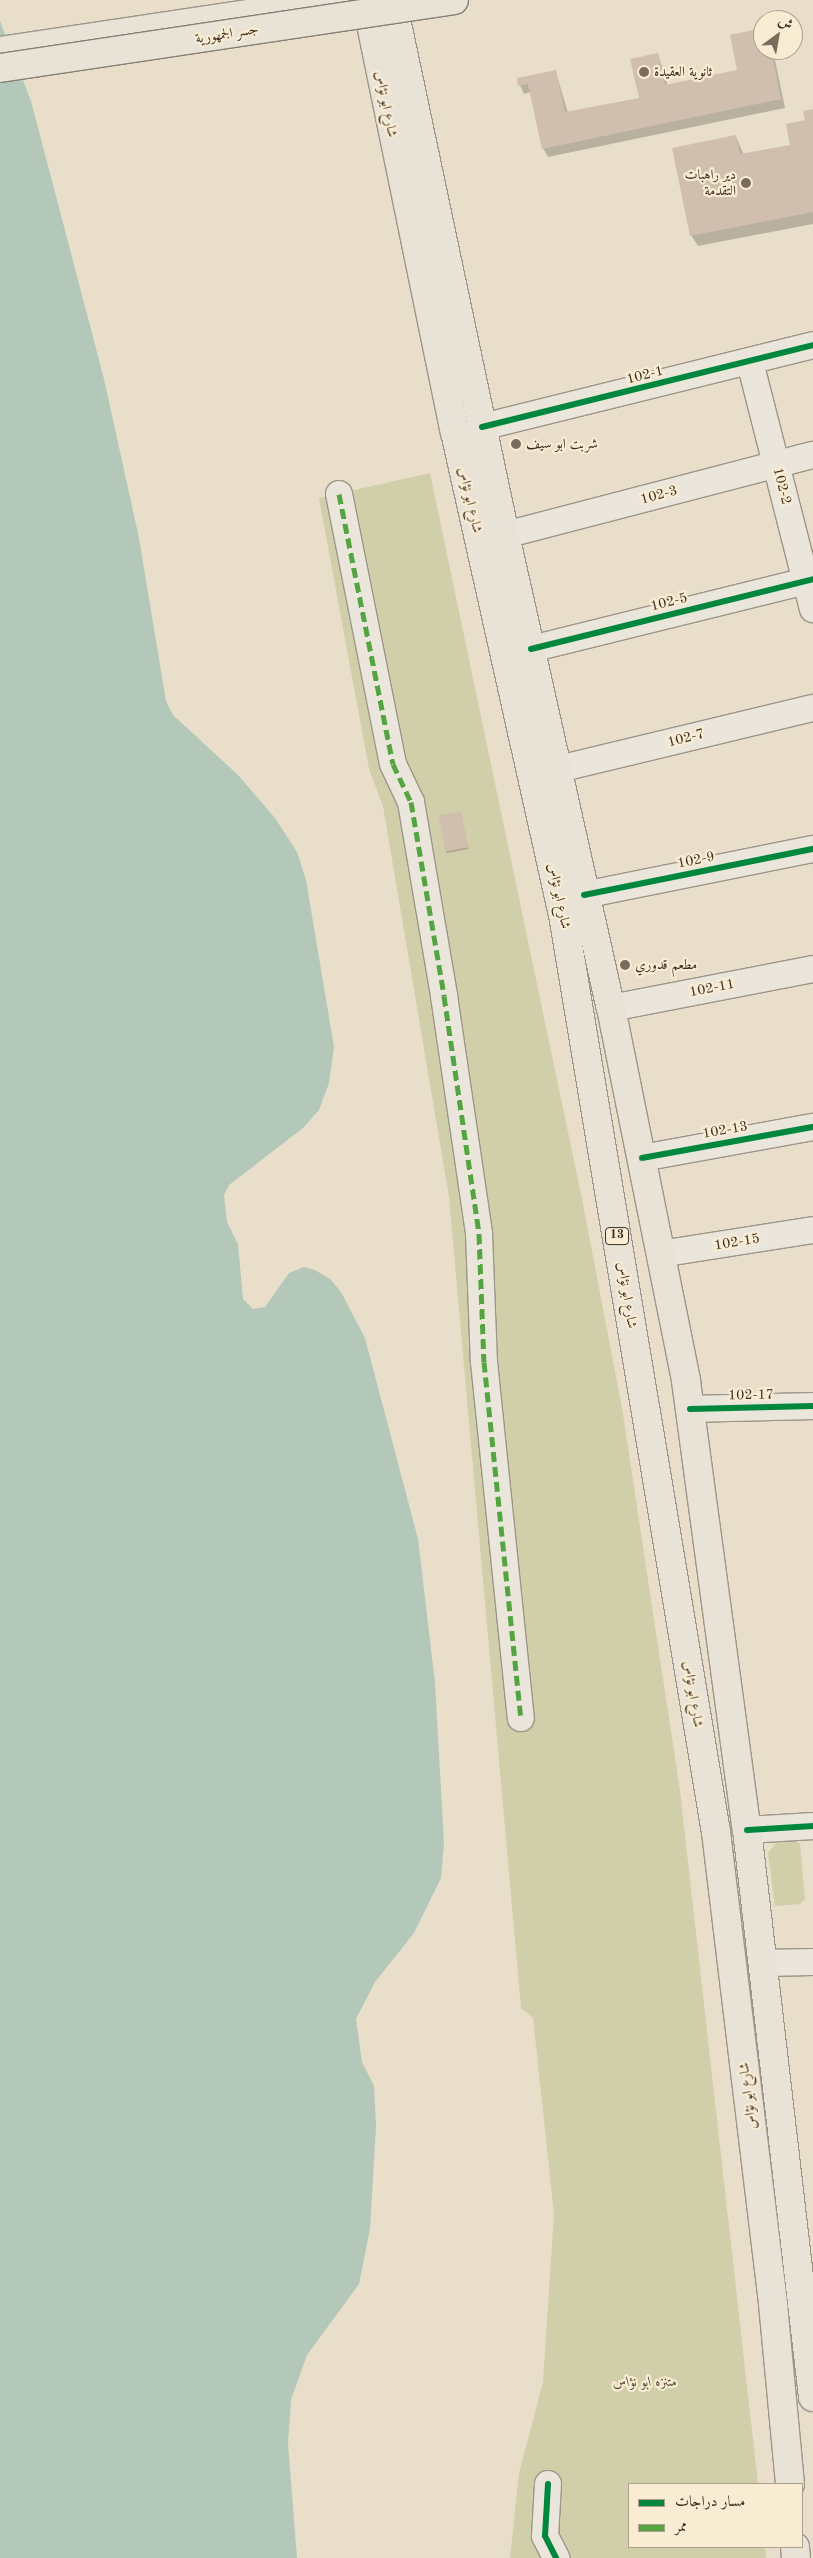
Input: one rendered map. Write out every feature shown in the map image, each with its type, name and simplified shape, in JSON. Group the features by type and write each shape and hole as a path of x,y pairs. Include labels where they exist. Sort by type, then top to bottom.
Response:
{"main road":[{"name":"جسر الجمهورية","path":"0,51 340,0"},
{"name":"شارع ابو نؤاس","path":"366,0 453,422 564,915 716,1832 774,2314 790,2483"},
{"name":"شارع ابو نؤاس","path":"392,0 505,535 611,1008 690,1409 747,1830 813,2398"},
{"name":"جسر الجمهورية","path":"0,68 454,0"}],"street":[{"name":"102-1","path":"482,427 813,345"},
{"name":"102-2","path":"750,362 809,580 813,609"},
{"name":"102-3","path":"505,535 813,455"},
{"path":"339,494 393,764 411,802 449,1024 479,1234 484,1362 521,1718"},
{"name":"102-5","path":"531,649 809,580"},
{"name":"102-7","path":"558,769 813,708"},
{"name":"102-9","path":"584,894 813,849"},
{"name":"102-11","path":"611,1008 813,969"},
{"name":"102-13","path":"642,1158 813,1127"},
{"name":"102-15","path":"660,1254 813,1230"},
{"name":"102-17","path":"690,1409 813,1406"},
{"path":"747,1830 813,1826"},
{"path":"763,1963 813,1962"},
{"path":"548,2484 544,2536 556,2558"}],"green space":[{"name":"متنزه ابو نؤاس","path":"430,473 582,1199 622,1408 680,1791 758,2483 628,2483 628,2548 765,2548 766,2558 510,2558 519,2473 543,2382 554,2214 533,2018 521,2008 449,1197 383,806 369,769 319,498"},
{"path":"796,1840 800,1844 805,1899 800,1904 775,1906 768,1853 776,1843"}],"shaded area":[{"path":"0,21 31,101 104,379 139,538 166,701 173,715 238,775 275,818 297,852 306,880 334,1047 329,1083 319,1110 303,1128 229,1185 224,1195 227,1222 238,1244 243,1299 253,1309 265,1307 289,1273 304,1267 315,1270 330,1279 341,1292 365,1338 418,1539 435,1683 444,1843 441,1878 414,1933 375,1982 356,2019 362,2062 374,2086 376,2126 370,2229 359,2284 307,2355 291,2400 288,2444 297,2558 0,2558"}],"building":[{"path":"753,30 753,60 773,60 781,99 542,149 528,84 518,86 517,78 556,70 565,112 639,98 630,59 658,53 665,85 737,70 730,35"},
{"name":"دير راهبات التقدمة","path":"813,109 813,212 690,236 672,148 736,135 740,154 790,145 786,124 805,120 803,111"},
{"path":"461,811 468,847 445,852 438,815"}],"marked path":[{"path":"339,494 393,764 411,802 444,996 479,1234 484,1362 521,1718"}],"cycle path":[{"path":"482,427 813,345"},
{"path":"531,649 813,579"},
{"path":"584,895 813,849"},
{"path":"642,1158 813,1127"},
{"path":"690,1409 813,1406"},
{"path":"747,1830 813,1826"},
{"path":"548,2484 545,2536 556,2558"}],"place":[{"name":"ثانوية العقيدة","path":"644,72"},
{"name":"دير راهبات التقدمة","path":"746,183"},
{"name":"شربت ابو سيف","path":"516,444"},
{"name":"مطعم قدوري","path":"625,965"}]}
